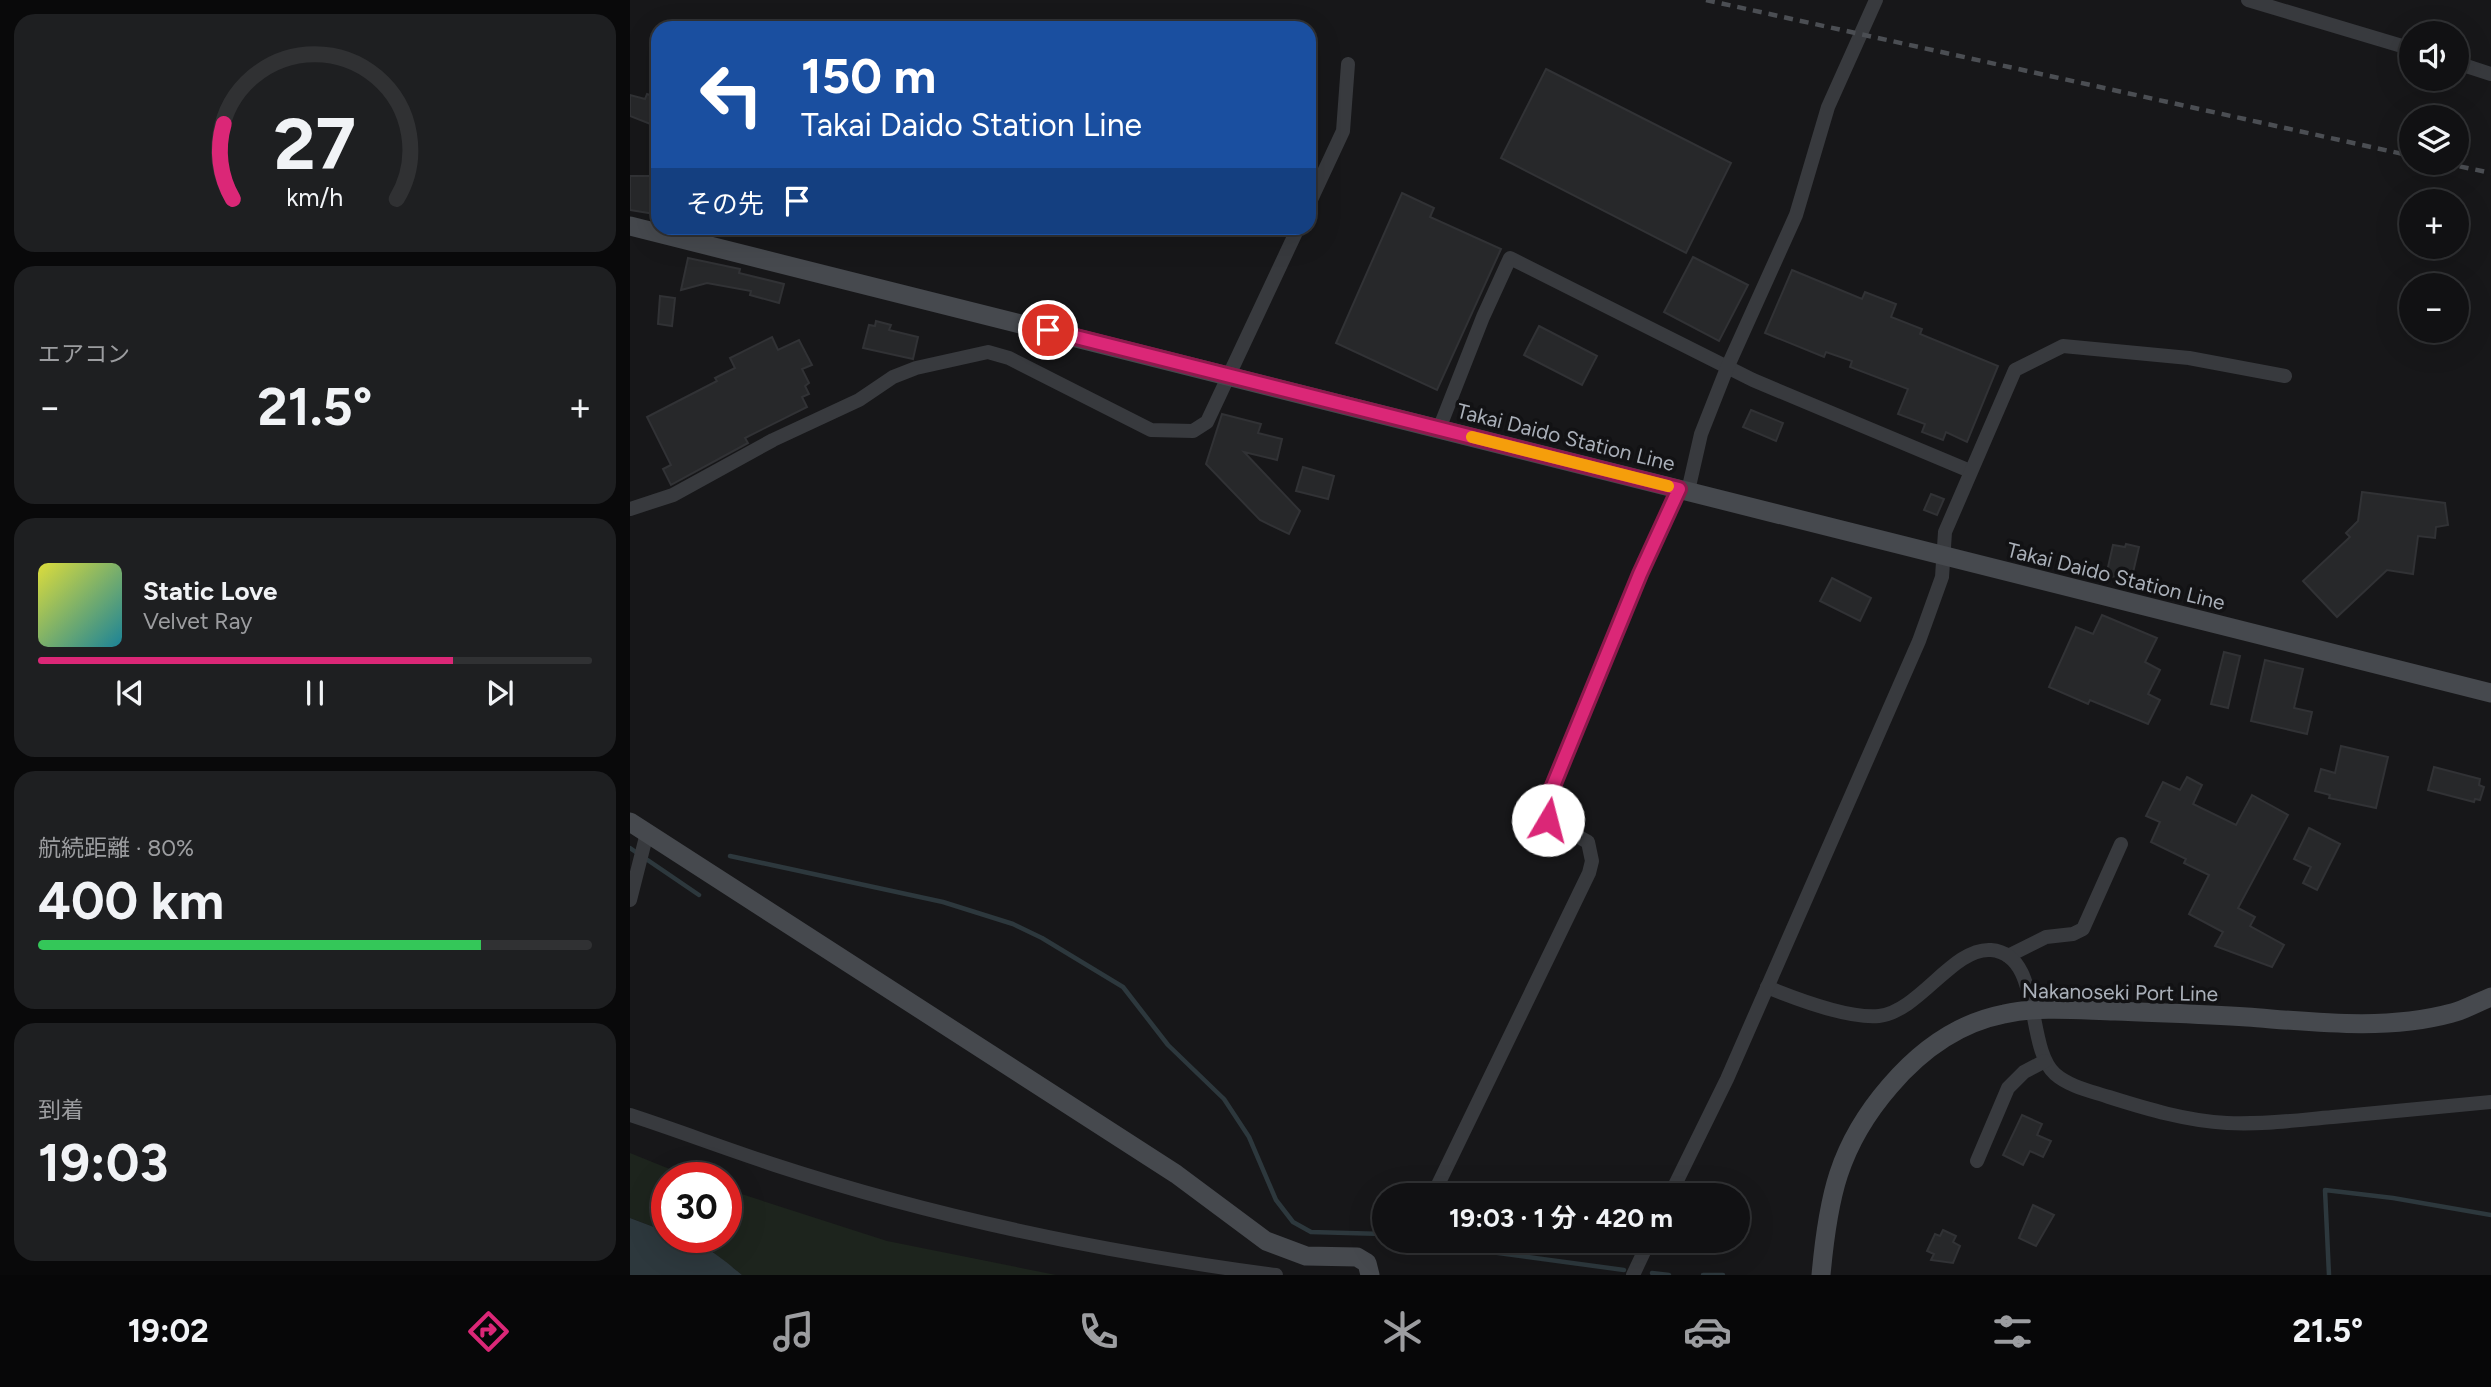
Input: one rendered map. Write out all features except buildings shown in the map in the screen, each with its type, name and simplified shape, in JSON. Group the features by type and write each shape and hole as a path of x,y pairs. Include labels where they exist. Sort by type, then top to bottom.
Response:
{"main road":[{"name":"Takai Daido Station Line","path":"630,226 651,231"},
{"name":"Takai Daido Station Line","path":"666,235 2491,693"},
{"path":"639,840 1175,1174 1266,1241 1306,1256 1357,1257 1367,1263 1370,1275"},
{"name":"Nakanoseki Port Line","path":"1821,1275 1832,1188 1847,1152 1872,1107 1917,1057 1942,1039 1976,1022 2034,1010 2213,1015 2343,1024 2396,1023 2453,1013 2491,997"}],"street":[{"path":"1439,1183 1589,873 1592,861 1588,842 1548,820 1546,803 1640,574 1684,490 1701,435 1727,368 1796,215 1828,107 1876,0"},
{"path":"2248,0 2399,46"},
{"path":"1316,189 1343,131 1348,64"},
{"path":"2469,67 2491,74"},
{"path":"630,509 673,495 773,440 859,400 894,377 916,368 988,352 1009,358 1152,430 1175,433 1193,431 1207,422 1295,235"},
{"path":"1439,429 1483,317 1510,258 1727,368 1970,471"},
{"path":"1676,1183 1727,1079 1919,641 1942,577 1945,532 2015,370 2063,346 2189,358 2285,376"},
{"path":"630,900 639,840"},
{"path":"2008,956 2046,937 2073,934 2083,929 2121,844"},
{"path":"1767,986 1856,1015 1879,1016 1914,999 1974,953 1991,950 2008,956 2020,968 2034,1010 2045,1061 2055,1074 2073,1085 2157,1112 2226,1123 2268,1122 2491,1102"},
{"path":"1977,1161 2008,1088 2024,1072 2045,1061"},
{"path":"630,1115 776,1166 915,1205 1185,1263 1276,1275"},
{"path":"1633,1275 1643,1253"}],"shaded area":[{"path":"630,1153 652,1162 651,1226 630,1218"},
{"path":"742,1194 887,1241 1056,1275 742,1275 714,1253 742,1253"},
{"path":"630,1218 651,1226 651,1253 713,1253 742,1275 630,1275"}],"waterway":[{"path":"630,848 699,895"},
{"path":"730,856 943,902 1013,924 1042,938 1123,987 1168,1045 1224,1099 1249,1137 1276,1200 1293,1222 1311,1232 1372,1234"},
{"path":"2329,1275 2325,1190 2393,1198 2491,1215"},
{"path":"1498,1253 1624,1270"},
{"path":"1652,1273 1669,1275"},
{"path":"1703,1275 1723,1275"}],"railway":[{"path":"1706,0 2399,153"},
{"path":"2469,168 2491,173"}],"slow traffic":[{"path":"1472,437 1668,486"}],"route":[{"path":"1048,330 1679,489 1640,574 1546,803 1548,820"}]}
